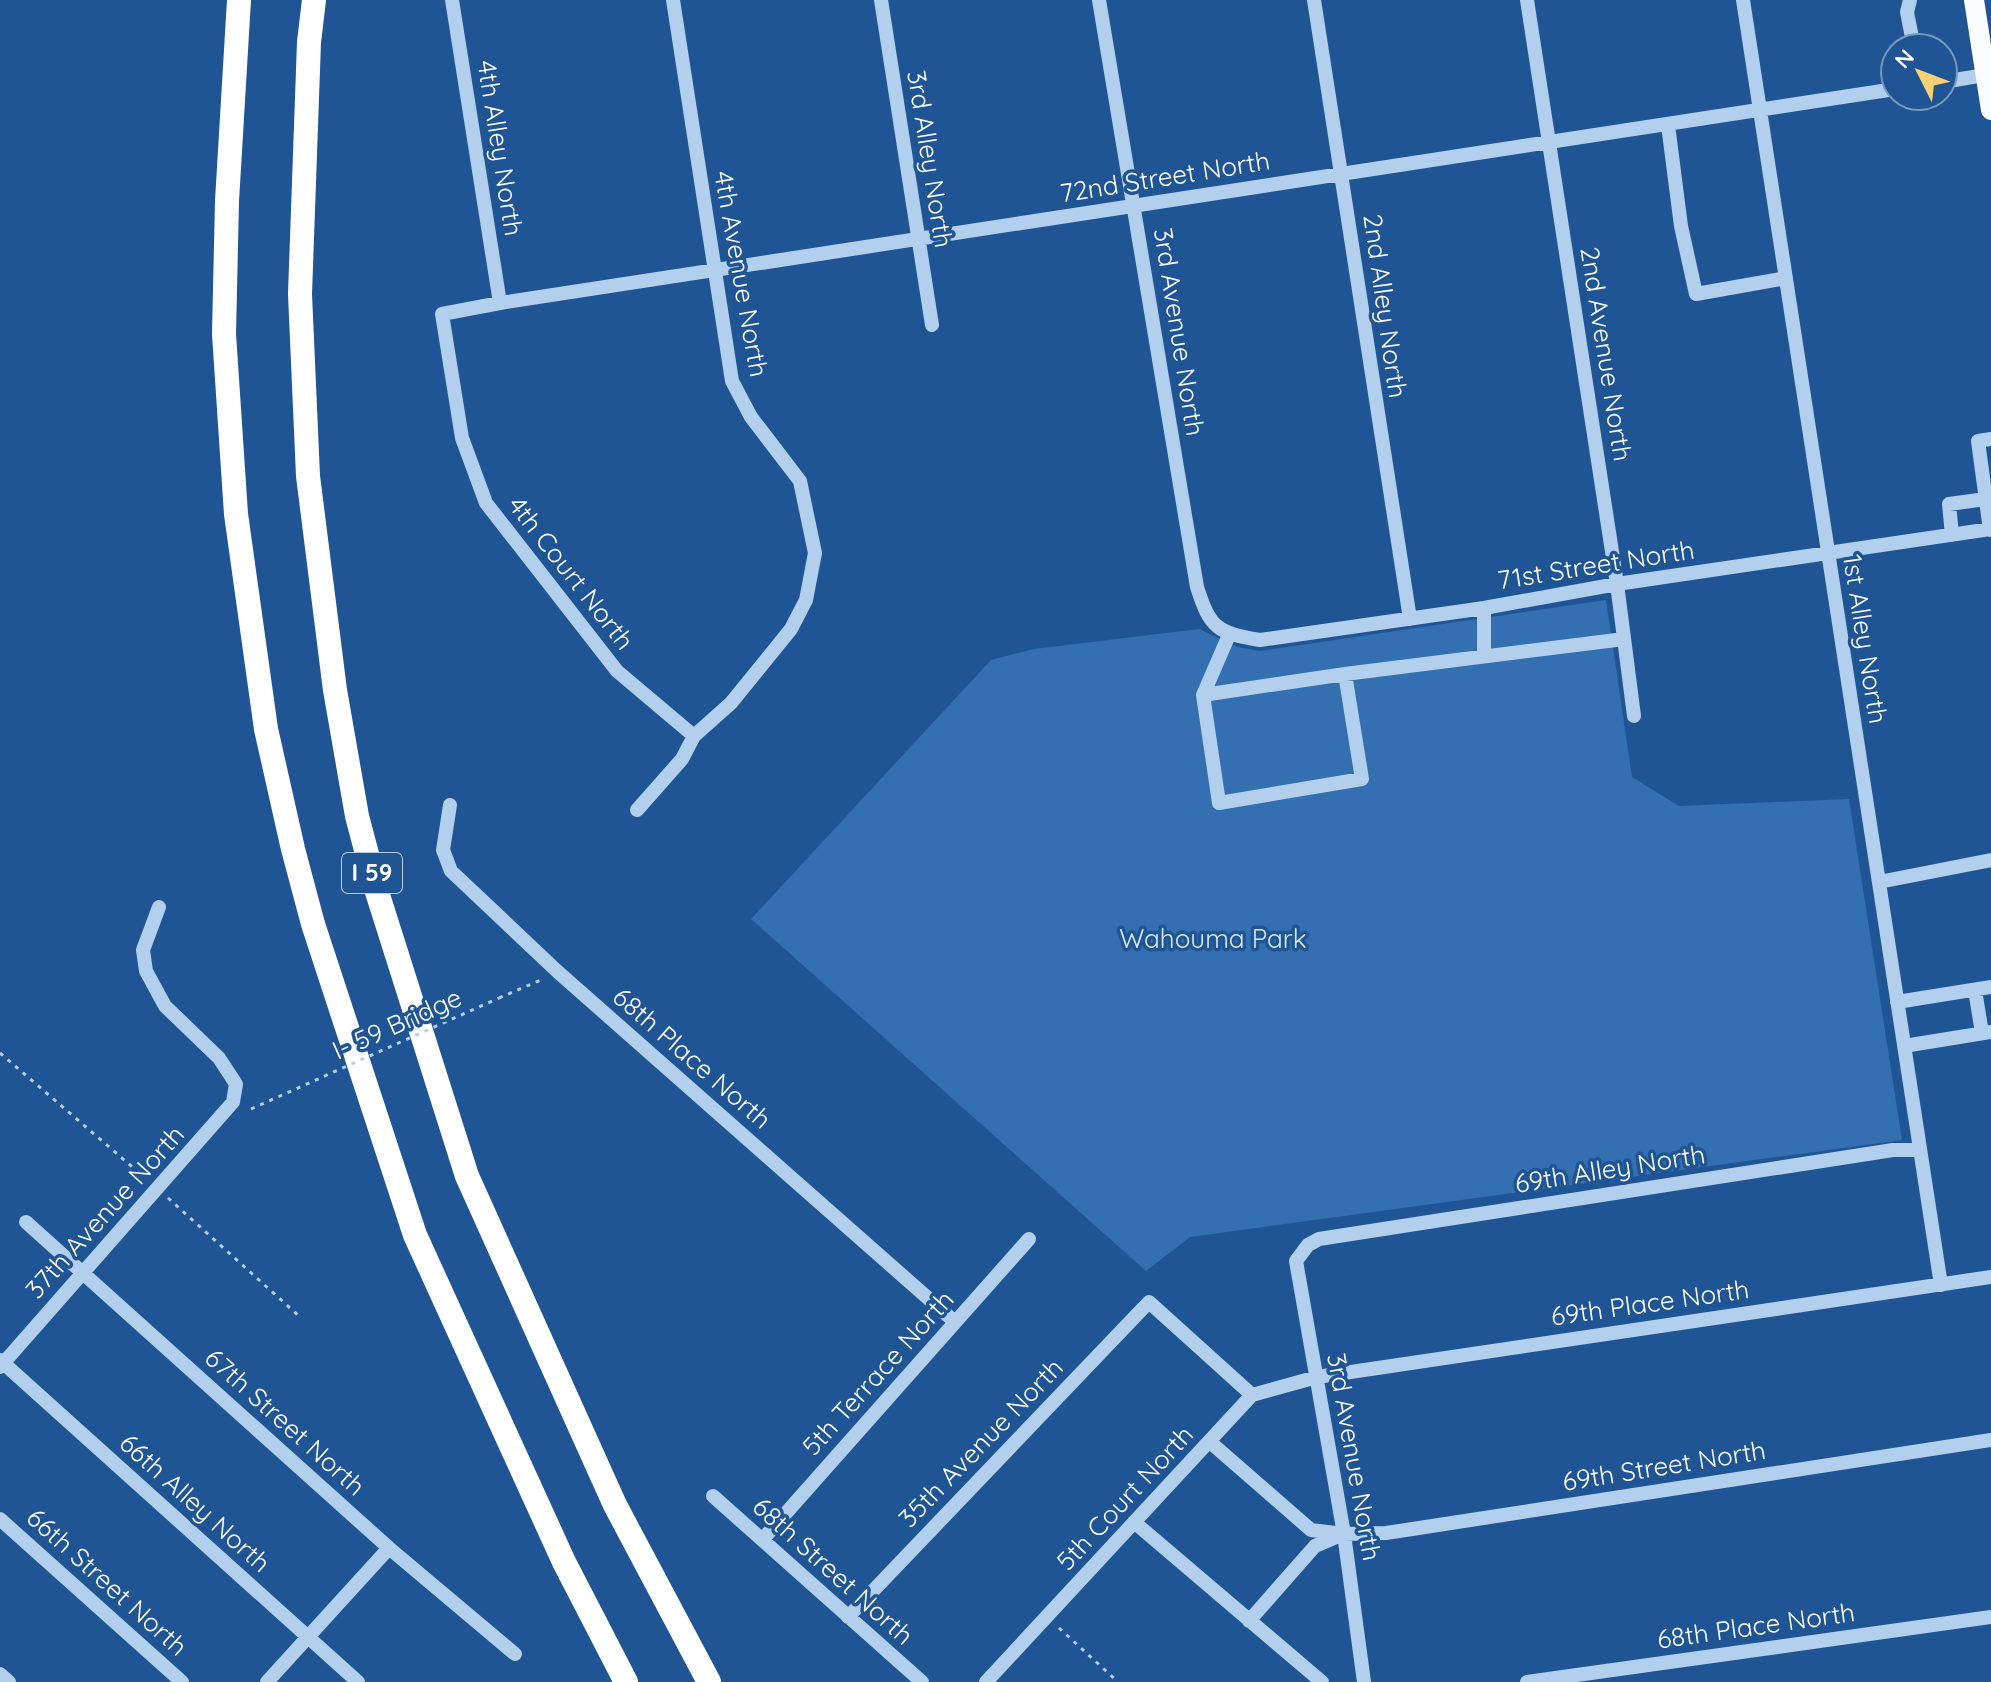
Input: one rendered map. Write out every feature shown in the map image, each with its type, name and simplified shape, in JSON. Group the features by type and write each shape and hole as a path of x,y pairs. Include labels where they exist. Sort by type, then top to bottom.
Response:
{"highway":[{"name":"I 59","path":"239,0 227,201 224,334 238,530 266,729 293,849 313,924 415,1235 564,1562 626,1682"},
{"name":"I 59","path":"314,0 309,42 300,294 308,476 335,690 357,816 377,892 467,1176 615,1505 709,1682"}],"main road":[{"path":"1974,0 1991,110"}],"street":[{"name":"4th Alley North","path":"452,0 500,303"},
{"name":"4th Avenue North","path":"637,810 682,759 694,736 731,703 791,629 806,600 815,553 800,481 751,417 732,381 673,0"},
{"name":"3rd Alley North","path":"881,0 932,325"},
{"name":"3rd Avenue North","path":"1099,0 1197,587 1207,616 1229,635"},
{"name":"2nd Alley North","path":"1314,0 1410,619"},
{"name":"2nd Avenue North","path":"1527,0 1617,584 1634,716"},
{"name":"1st Alley North","path":"1743,0 1941,1285"},
{"path":"1910,0 1907,12 1911,32"},
{"path":"1959,80 1988,75"},
{"name":"72nd Street North","path":"442,314 1879,91"},
{"path":"1668,125 1681,226 1696,294 1786,278"},
{"name":"4th Court North","path":"442,314 462,438 486,503 617,671 694,736"},
{"path":"1990,530 1978,441 1991,439"},
{"path":"1952,535 1949,504 1986,499"},
{"name":"71st Street North","path":"1229,635 1260,640 1990,530"},
{"path":"1484,608 1484,656"},
{"path":"1229,635 1203,695 1219,803 1362,779 1345,674"},
{"path":"1203,695 1624,639"},
{"name":"68th Place North","path":"450,805 443,850 451,871 558,972 955,1322"},
{"path":"1879,882 1991,860"},
{"name":"37th Avenue North","path":"1,1363 233,1102 236,1084 219,1058 165,1006 146,971 143,950 159,907"},
{"path":"1897,1002 1991,987"},
{"path":"1904,1046 1987,1033 1975,990"},
{"name":"69th Alley North","path":"1308,1245 1319,1239 1893,1150 1920,1150"},
{"name":"67th Street North","path":"26,1222 389,1548 515,1654"},
{"name":"5th Terrace North","path":"763,1539 1029,1239"},
{"name":"3rd Avenue North","path":"1308,1245 1296,1261 1344,1534 1364,1682"},
{"name":"69th Place North","path":"1317,1377 1991,1277"},
{"name":"35th Avenue North","path":"848,1617 1149,1302 1252,1395"},
{"name":"66th Alley North","path":"1,1363 358,1682"},
{"path":"1252,1395 1317,1377"},
{"name":"5th Court North","path":"986,1682 1252,1395"},
{"name":"69th Street North","path":"1344,1534 1386,1533 1991,1440"},
{"path":"1210,1442 1311,1530 1344,1534"},
{"name":"68th Street North","path":"713,1496 922,1682"},
{"name":"66th Street North","path":"0,1519 182,1682"},
{"path":"1134,1522 1322,1682"},
{"path":"1249,1621 1315,1546 1344,1534"},
{"path":"267,1682 389,1548"},
{"name":"68th Place North","path":"1527,1682 1991,1617"},
{"path":"0,1674 9,1682"}],"path":[{"name":"I- 59 Bridge","path":"251,1109 558,972"},
{"path":"1047,1618 1118,1682"}],"green space":[{"name":"Wahouma Park","path":"1606,600 1632,777 1679,806 1849,799 1902,1140 1190,1237 1146,1271 751,919 991,660 1034,649 1199,629 1237,647 1260,651"}]}
